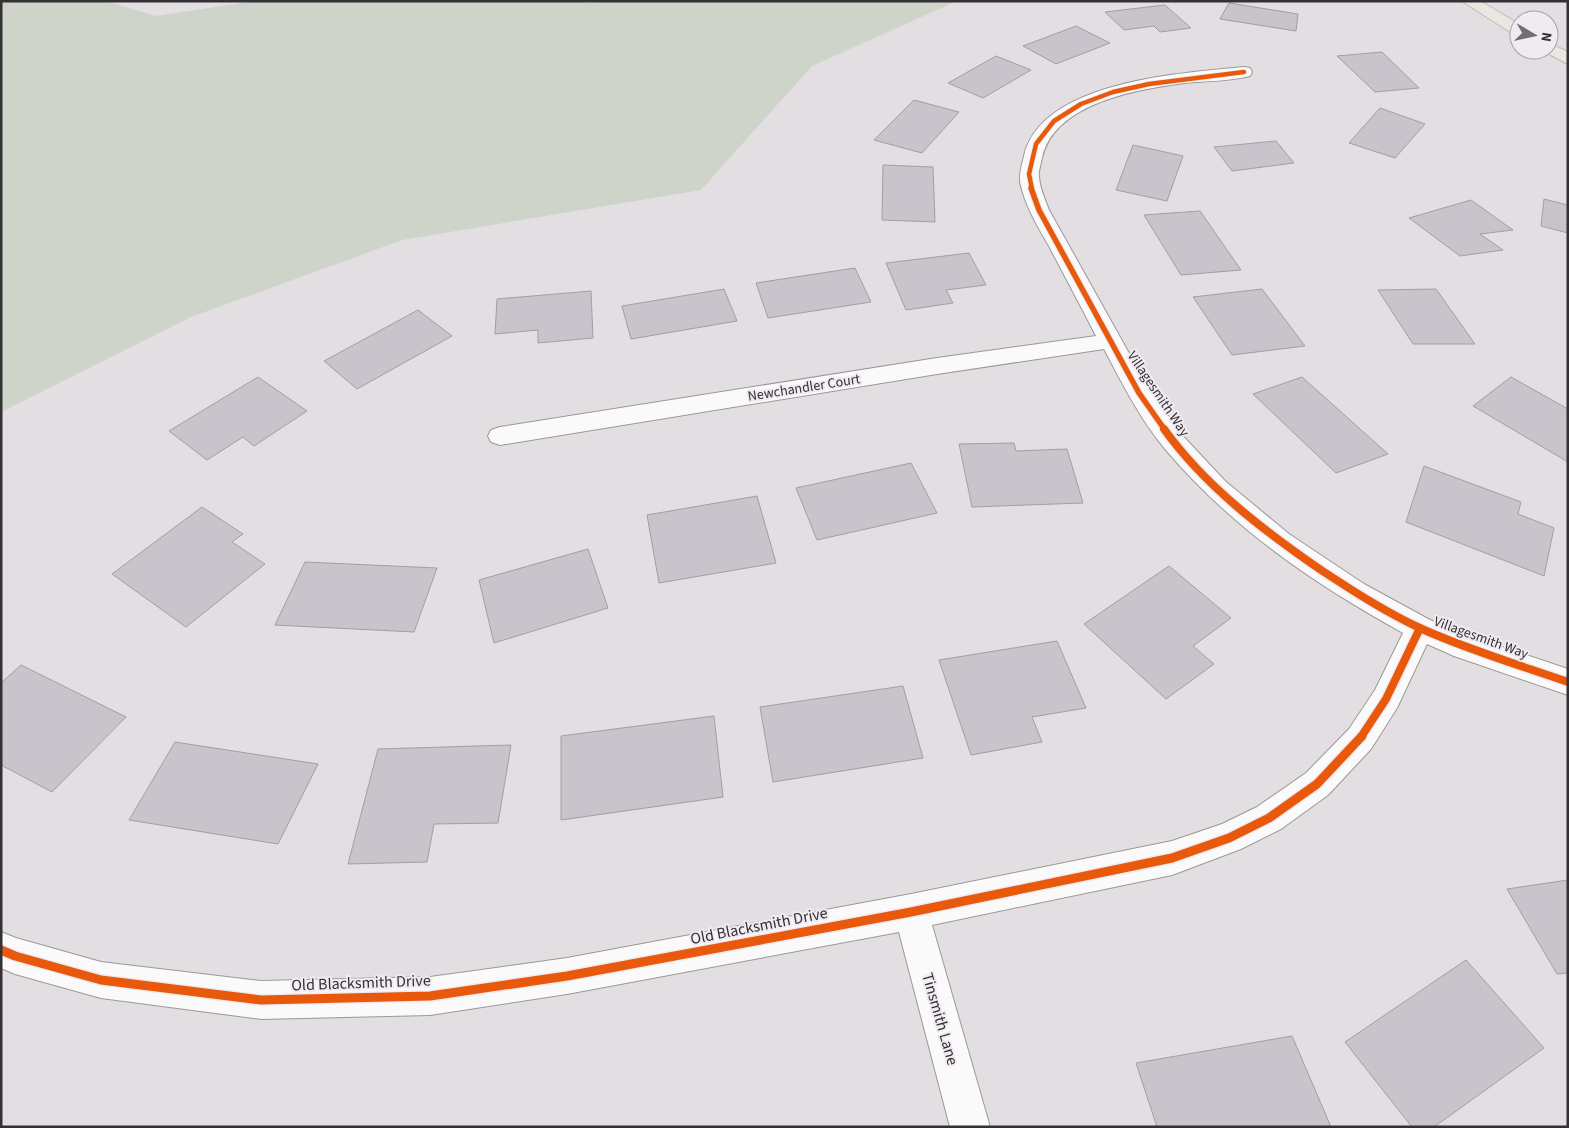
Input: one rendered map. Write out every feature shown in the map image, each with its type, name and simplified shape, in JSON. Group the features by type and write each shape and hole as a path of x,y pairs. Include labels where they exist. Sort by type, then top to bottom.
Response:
{"main road":[{"path":"1469,1 1509,25"}],"street":[{"name":"Villagesmith Way","path":"1244,72 1150,83 1111,92 1089,100 1062,116 1042,135 1035,148 1029,175 1032,191 1039,210 1109,341 1139,392 1173,441 1216,488 1252,520 1354,592 1420,628 1464,647 1568,682"},
{"name":"Newchandler Court","path":"500,436 937,366 1109,341"},
{"name":"Old Blacksmith Drive","path":"1,950 14,956 101,980 261,1000 430,996 567,976 911,912 1172,858 1229,838 1269,818 1317,784 1360,740 1386,699 1420,628"},
{"name":"Tinsmith Lane","path":"911,912 970,1127"}],"shaded area":[{"path":"1,1 105,1 156,16 254,1 580,1 590,3 608,1 957,1 812,66 701,190 402,240 191,317 1,412"}],"building":[{"path":"1229,3 1298,14 1296,31 1220,19"},
{"path":"1165,5 1191,28 1160,32 1154,26 1124,30 1105,12"},
{"path":"1076,26 1110,43 1056,64 1023,46"},
{"path":"1382,52 1419,88 1375,92 1337,56"},
{"path":"996,56 1031,70 983,98 948,83"},
{"path":"914,100 959,112 922,153 874,140"},
{"path":"1380,108 1425,124 1395,158 1349,143"},
{"path":"1276,141 1294,163 1232,171 1214,147"},
{"path":"1133,145 1183,156 1167,201 1116,190"},
{"path":"883,165 933,167 935,222 882,220"},
{"path":"1544,199 1568,205 1568,233 1541,226"},
{"path":"1471,200 1513,230 1480,234 1503,250 1460,256 1409,218"},
{"path":"1200,211 1241,270 1181,275 1144,215"},
{"path":"969,253 986,285 946,290 953,303 906,310 886,263"},
{"path":"855,268 871,302 768,318 756,283"},
{"path":"724,289 737,321 631,339 622,306"},
{"path":"1262,289 1305,346 1232,355 1193,297"},
{"path":"1436,289 1475,344 1413,344 1378,290"},
{"path":"591,291 593,338 538,343 538,330 495,334 497,299"},
{"path":"418,310 452,336 357,389 324,361"},
{"path":"258,377 307,411 254,446 243,437 207,460 169,431"},
{"path":"1302,377 1388,454 1336,473 1253,394"},
{"path":"1511,377 1568,409 1568,462 1473,406"},
{"path":"1014,443 1016,451 1067,449 1083,503 972,507 959,444"},
{"path":"911,463 937,513 817,540 796,488"},
{"path":"1424,466 1521,502 1518,514 1554,528 1544,576 1406,522"},
{"path":"757,496 776,563 659,583 647,515"},
{"path":"202,507 243,534 232,542 265,564 186,627 112,574"},
{"path":"588,549 608,608 494,643 479,580"},
{"path":"305,562 437,568 414,632 275,625"},
{"path":"1169,566 1231,618 1193,646 1214,664 1166,699 1084,624"},
{"path":"1057,641 1086,708 1032,717 1042,742 971,755 939,660"},
{"path":"21,665 126,717 52,792 1,765 1,683"},
{"path":"903,686 923,758 773,782 760,707"},
{"path":"714,716 723,797 561,820 561,736"},
{"path":"175,742 318,764 278,844 129,820"},
{"path":"511,745 498,823 434,824 427,862 348,864 378,749"},
{"path":"1568,880 1568,973 1557,974 1507,889"},
{"path":"1466,960 1544,1048 1434,1127 1412,1127 1345,1042"},
{"path":"1292,1036 1331,1127 1157,1127 1136,1063"}],"cycle path":[{"path":"1244,72 1184,78 1113,92 1081,104 1054,121 1036,144 1029,174 1031,188 1039,210 1139,393 1173,441 1216,488 1279,541 1354,592 1420,628 1464,647 1568,682"},
{"path":"1,950 15,956 101,980 261,1000 430,996 567,976 911,912 1172,858 1229,838 1269,818 1317,784 1360,739 1386,699 1420,628"}]}
